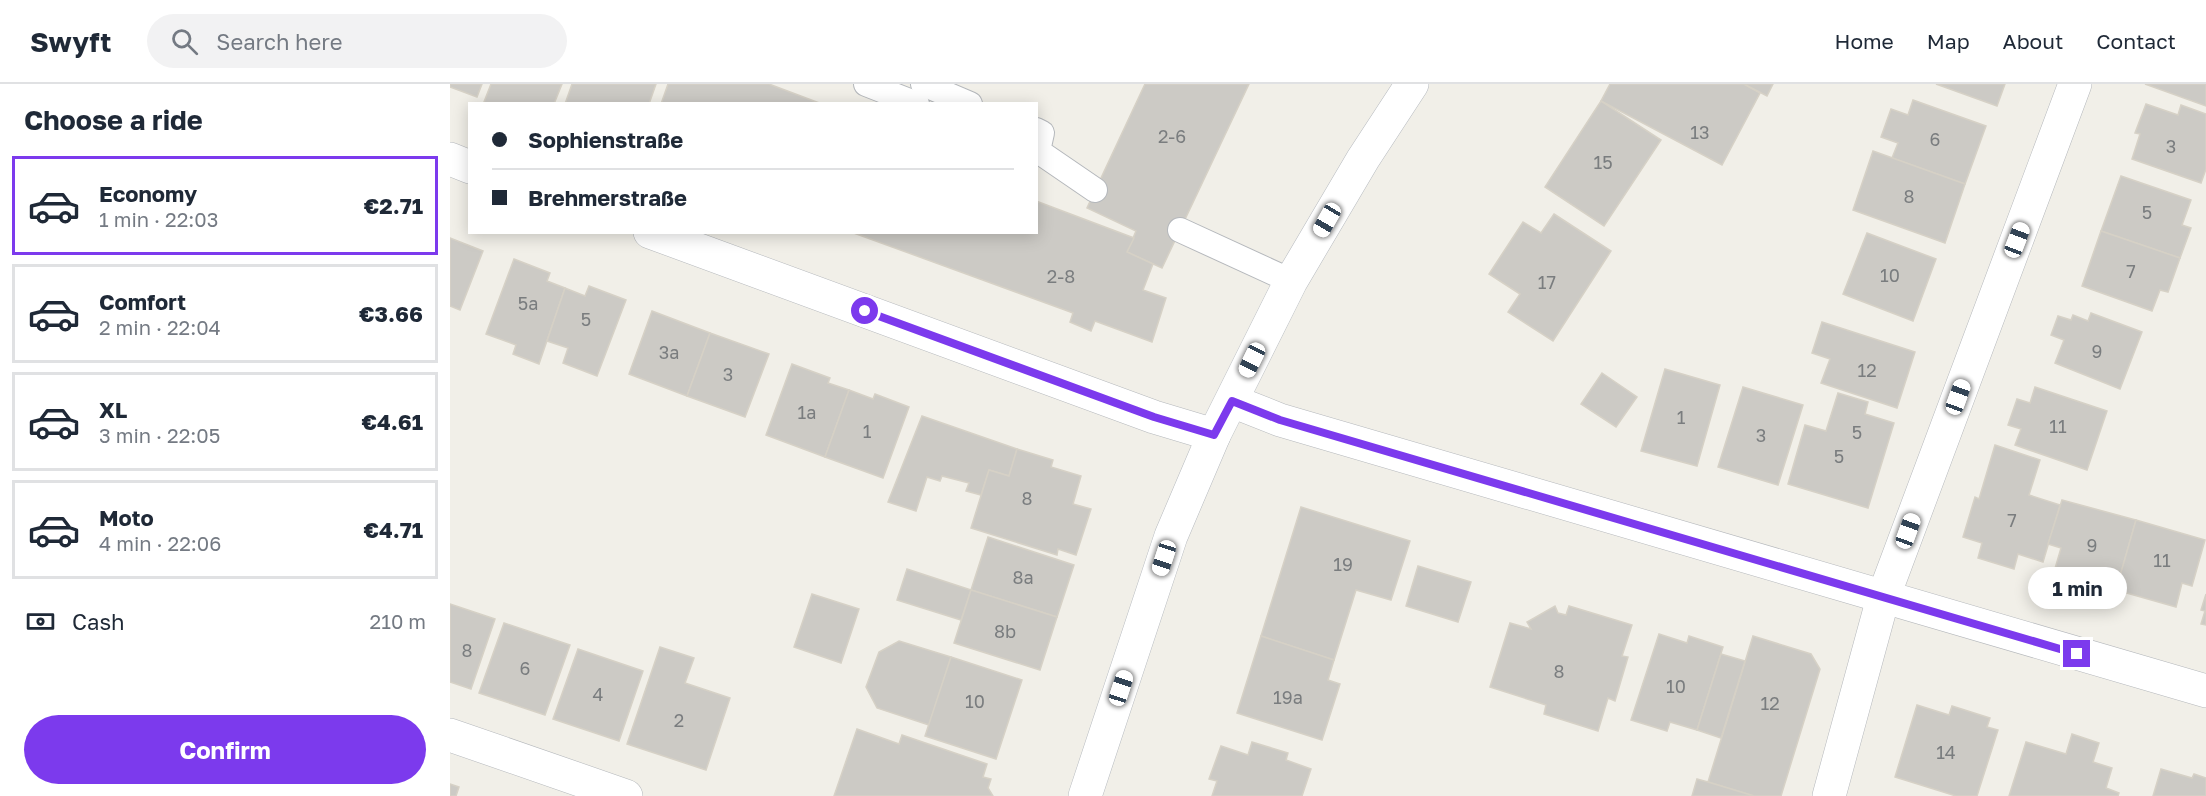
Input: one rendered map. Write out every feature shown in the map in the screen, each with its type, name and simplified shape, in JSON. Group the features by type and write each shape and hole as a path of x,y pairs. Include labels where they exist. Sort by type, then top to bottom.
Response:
{"street":[{"path":"1085,796 1171,536 1214,435 1291,281 1363,159 1412,84"},
{"path":"1829,796 1883,598 2075,84"},
{"path":"450,159 468,165"},
{"path":"655,234 1154,417 1214,435"},
{"path":"1232,401 1280,420 2206,691"},
{"path":"450,735 626,796"}],"lane":[{"path":"867,84 912,102"},
{"path":"923,84 965,102"},
{"path":"1038,145 1095,190"},
{"path":"1180,230 1291,281"}],"building":[{"path":"450,84 482,84 477,97 450,87"},
{"path":"491,84 562,84 555,102 484,102"},
{"path":"572,84 656,84 650,102 566,102"},
{"path":"668,84 769,84 817,102 662,102"},
{"path":"1145,84 1249,84 1162,268 1127,252 1136,231 1087,208"},
{"path":"1610,84 1744,84 1760,93 1722,165 1601,101"},
{"path":"1744,84 1773,84 1767,96"},
{"path":"1936,84 2005,84 1997,106"},
{"path":"2145,84 2206,84 2206,106"},
{"path":"1913,100 1986,126 1965,184 1892,158 1898,143 1881,137 1891,109 1908,115"},
{"path":"1601,101 1661,140 1604,226 1545,187"},
{"path":"2146,104 2178,115 2181,105 2206,114 2206,169 2201,183 2132,159 2140,134 2135,133"},
{"path":"1873,151 1965,184 1945,243 1853,210"},
{"path":"2121,176 2191,200 2182,225 2191,228 2180,258 2101,231"},
{"path":"1038,202 1134,238 1127,252 1153,264 1143,290 1166,298 1152,342 1095,321 1091,331 1070,322 1073,313 856,234 1038,234"},
{"path":"1554,214 1611,251 1553,341 1508,312 1520,294 1489,274 1523,222 1541,233"},
{"path":"2101,231 2180,258 2168,292 2160,290 2152,311 2082,286"},
{"path":"1867,233 1936,259 1913,321 1843,294"},
{"path":"450,238 483,251 460,310 450,306"},
{"path":"514,259 550,273 547,281 565,288 539,364 513,354 516,345 486,334"},
{"path":"589,286 626,300 597,376 563,363 568,348 547,341 565,288 585,296"},
{"path":"652,311 710,333 687,396 629,374"},
{"path":"2091,313 2142,332 2120,389 2055,363 2064,340 2051,335 2058,316 2071,320 2073,315 2088,321"},
{"path":"1822,322 1915,352 1897,408 1821,383 1830,359 1812,353"},
{"path":"710,333 769,354 745,417 687,396"},
{"path":"792,364 830,378 828,383 849,390 825,457 766,435"},
{"path":"1665,369 1720,385 1697,466 1641,451"},
{"path":"1602,373 1637,397 1616,427 1581,404"},
{"path":"1743,387 1803,405 1778,485 1718,467"},
{"path":"2035,387 2107,411 2087,470 2015,445 2021,429 2008,425 2017,399 2030,403"},
{"path":"849,390 873,399 875,394 909,407 883,478 825,457"},
{"path":"1838,393 1868,402 1865,414 1894,423 1868,508 1788,484 1805,425 1826,431"},
{"path":"922,416 1017,449 1009,476 989,470 981,495 966,491 969,483 942,476 940,481 927,477 916,511 888,502"},
{"path":"1995,445 2040,460 2029,495 2060,505 2043,562 2018,554 2014,569 1978,558 1982,543 1963,537 1975,497 1979,499"},
{"path":"1017,449 1053,460 1051,467 1081,476 1073,504 1091,509 1076,555 1058,549 1057,555 971,528 989,470 1009,476"},
{"path":"2062,500 2136,520 2116,590 2054,572 2061,548 2048,544"},
{"path":"1301,507 1410,541 1391,600 1356,590 1334,660 1261,636"},
{"path":"2136,520 2205,540 2192,586 2182,583 2176,607 2116,590"},
{"path":"988,537 1074,565 1057,617 971,590"},
{"path":"1418,566 1471,582 1458,622 1406,606"},
{"path":"907,569 971,590 961,620 897,600"},
{"path":"971,590 1057,617 1040,670 954,643"},
{"path":"812,594 859,609 841,663 794,647"},
{"path":"2206,594 2206,625 2201,624 2205,611 2201,610"},
{"path":"450,604 495,619 471,689 450,682"},
{"path":"1555,606 1558,613 1566,615 1569,606 1632,625 1622,656 1628,657 1615,701 1608,698 1598,731 1544,714 1546,705 1490,687 1510,623 1531,629 1527,622"},
{"path":"504,623 570,645 545,715 479,693"},
{"path":"1659,634 1687,643 1689,636 1723,647 1697,730 1670,722 1667,731 1631,720"},
{"path":"1261,636 1334,660 1328,680 1340,684 1322,740 1237,713"},
{"path":"1753,636 1811,654 1820,669 1781,796 1754,796 1708,782"},
{"path":"899,641 951,657 929,725 877,708 866,687 879,652"},
{"path":"660,647 694,658 685,683 730,698 706,770 627,744"},
{"path":"578,649 643,671 619,741 553,719"},
{"path":"1721,654 1745,661 1721,738 1697,730"},
{"path":"951,657 1022,680 996,759 925,736"},
{"path":"1917,705 1949,715 1952,706 1990,718 1987,727 1998,730 1977,796 1956,796 1895,777"},
{"path":"857,729 899,744 902,735 987,764 983,777 991,779 988,788 993,796 834,796"},
{"path":"2072,734 2099,743 2093,762 2112,768 2106,788 2119,793 2118,796 2009,796 2026,742 2066,754"},
{"path":"1252,742 1288,753 1286,760 1311,769 1302,796 1212,796 1217,781 1209,779 1221,746 1248,755"},
{"path":"2161,769 2192,778 2194,774 2206,778 2206,796 2153,796"},
{"path":"1697,779 1708,782 1754,796 1692,796"},
{"path":"450,784 459,787 456,796 450,796"}],"route":[{"path":"865,311 1154,417 1214,435 1232,401 1280,420 2077,654"}]}
